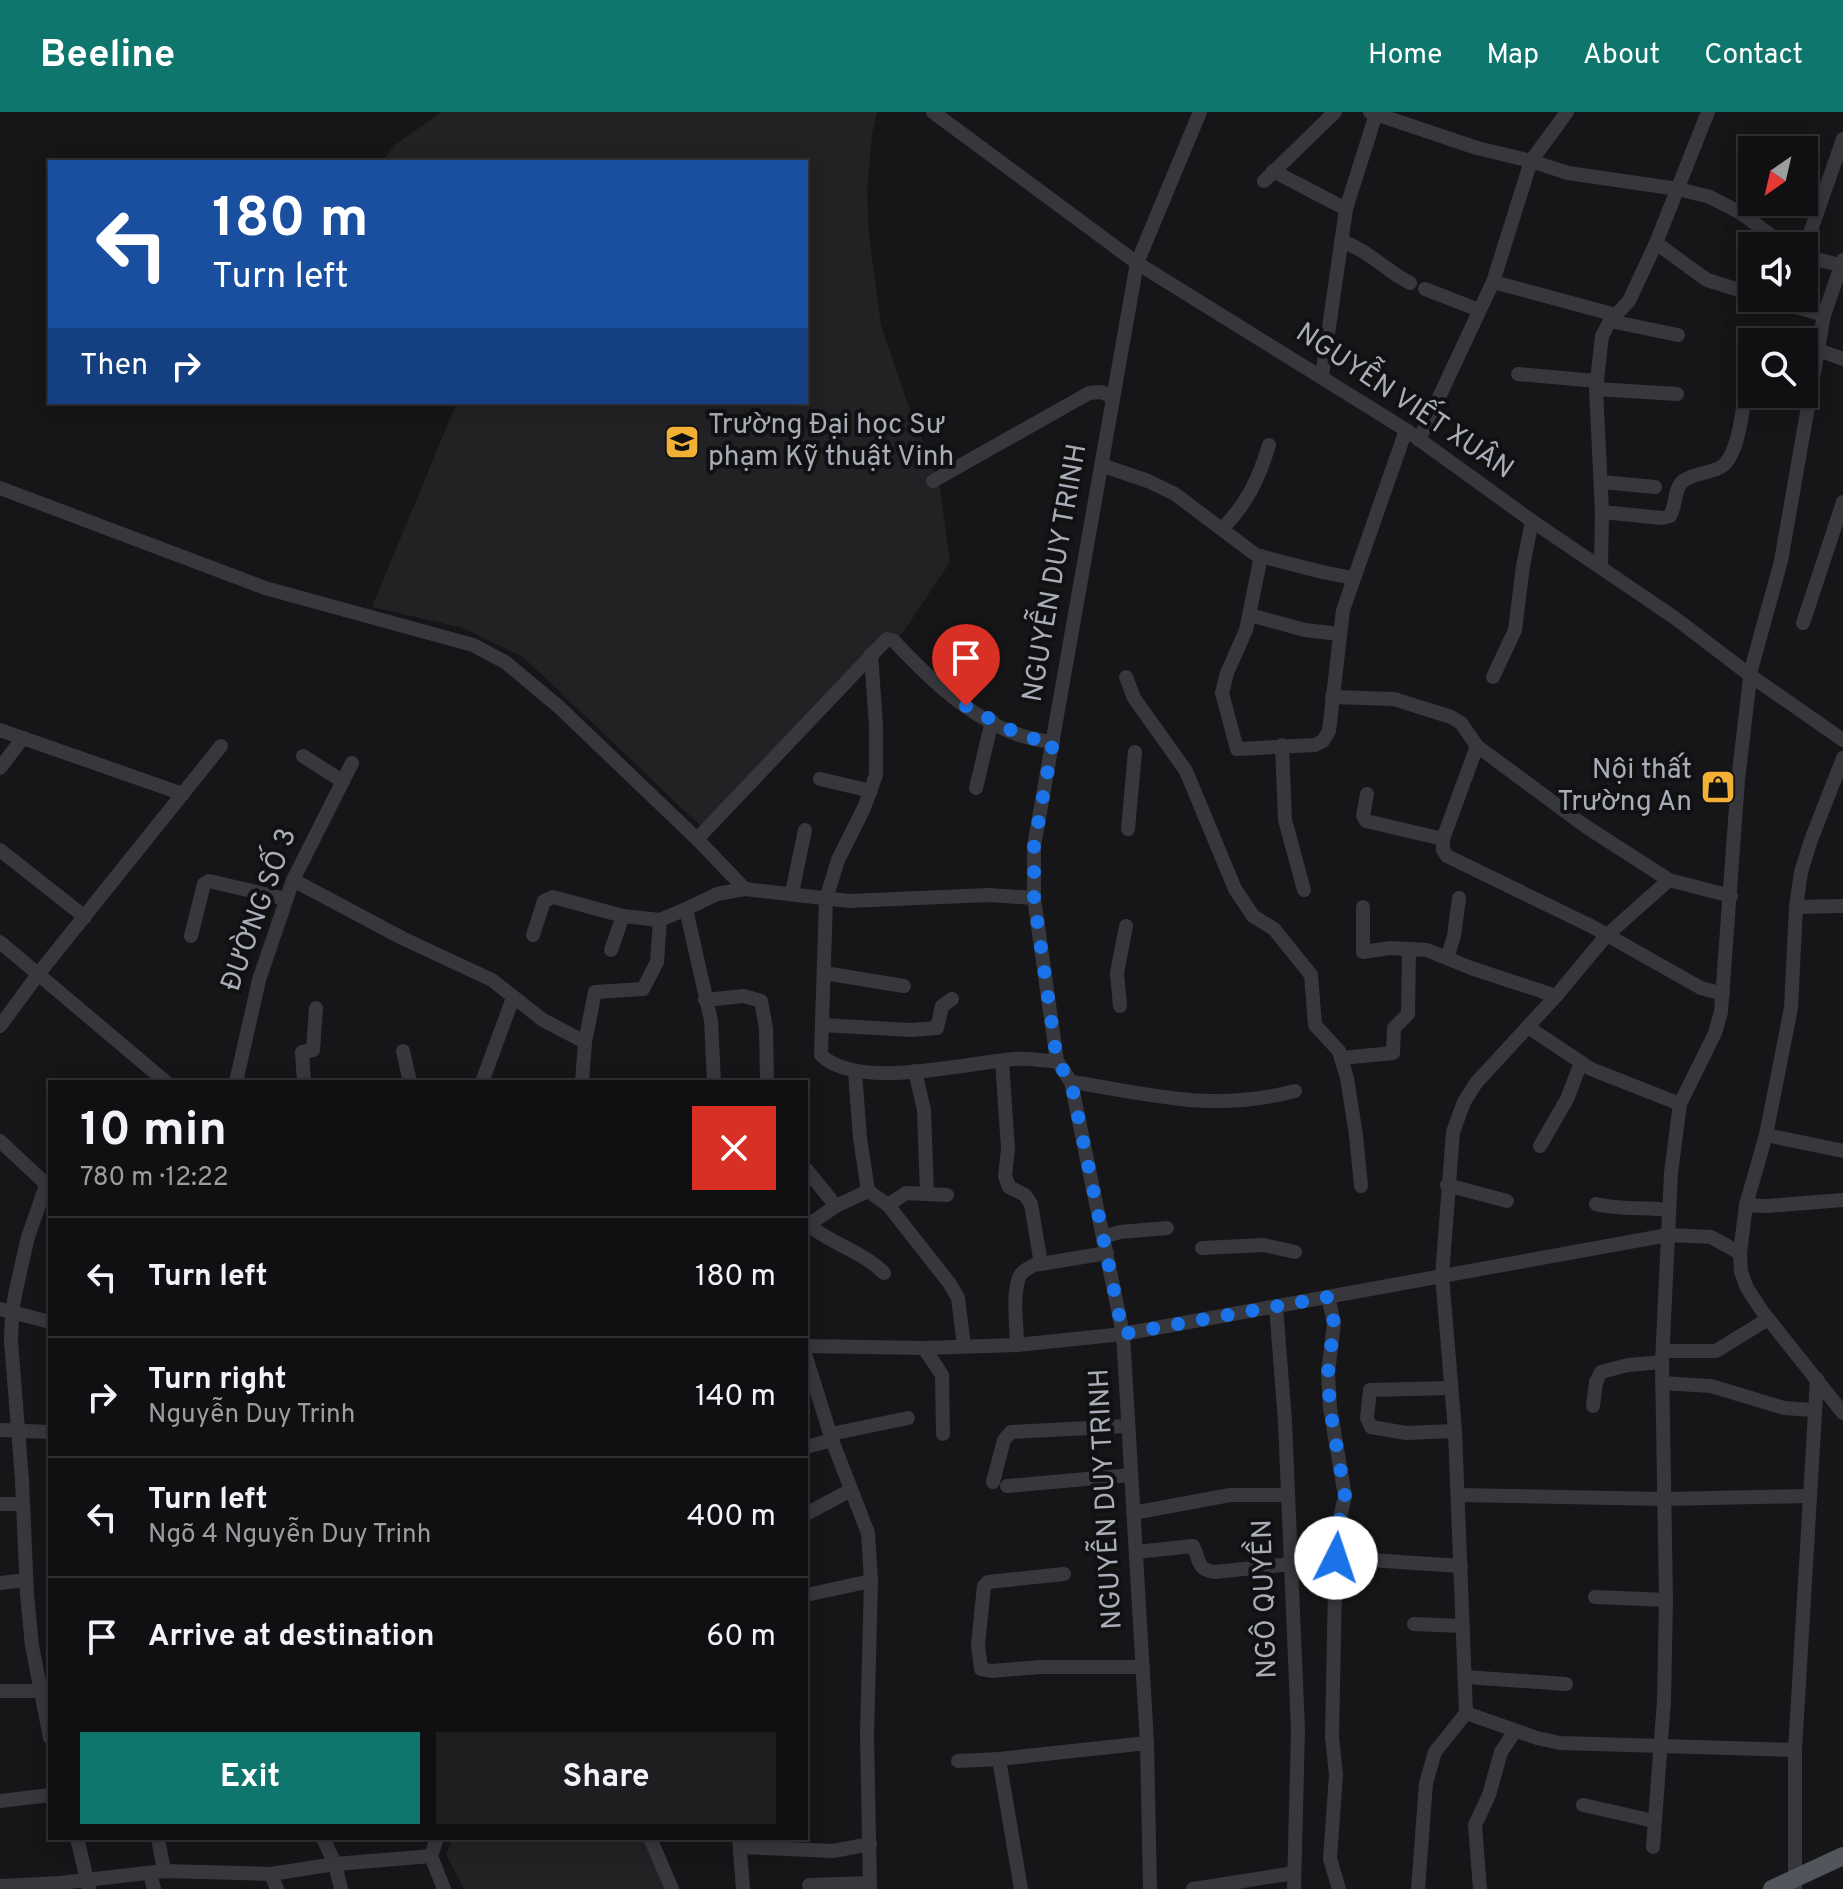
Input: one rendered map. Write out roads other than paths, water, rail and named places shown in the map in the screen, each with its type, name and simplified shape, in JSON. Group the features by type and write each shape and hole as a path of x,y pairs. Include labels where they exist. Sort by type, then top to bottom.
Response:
{"main road":[{"path":"1772,1889 1794,1883 1843,1856"}],"street":[{"name":"NGUYỄN VIẾT XUÂN","path":"933,112 1137,263 1406,430 1532,521 1601,565 1843,740"},
{"name":"NGUYỄN DUY TRINH","path":"1150,1889 1147,1743 1123,1334 1071,1082 1057,1061 1034,898 1034,846 1137,263 1200,112"},
{"path":"1335,112 1269,176 1346,209"},
{"path":"1419,440 1493,282 1531,161 1567,112"},
{"path":"1601,565 1602,512 1596,385 1602,336 1629,301 1656,243 1708,112"},
{"path":"1322,376 1346,209 1373,113 1477,148 1568,173 1678,189 1710,197 1741,213 1765,232"},
{"path":"1810,232 1843,139"},
{"path":"1341,241 1358,246 1410,283"},
{"path":"1656,243 1707,280 1738,290"},
{"path":"1818,259 1842,264 1824,315 1818,350 1842,354"},
{"path":"1493,282 1678,335"},
{"path":"1425,289 1479,310"},
{"path":"1814,312 1824,315"},
{"path":"1518,374 1677,394"},
{"path":"937,478 1089,393 1101,392 1113,397"},
{"path":"1602,512 1662,518 1670,516 1684,481 1719,468 1728,461 1742,408"},
{"path":"1653,1847 1662,1744 1666,1600 1662,1357 1673,1147 1680,1104 1715,1033 1723,994 1738,780 1751,676 1781,561 1808,408"},
{"path":"1261,556 1244,638 1227,673 1223,700 1237,749 1306,746 1323,741 1329,731 1343,610 1406,430"},
{"path":"1222,529 1242,507 1259,475 1269,445"},
{"path":"1101,465 1162,487 1186,501 1248,551 1353,578"},
{"path":"1601,482 1655,487"},
{"path":"0,488 265,588 473,645 505,662 559,707 745,889"},
{"path":"1803,623 1843,502"},
{"path":"1493,677 1515,630 1532,521"},
{"path":"1250,615 1305,630 1339,634"},
{"path":"697,839 887,639 894,641 951,696 1024,737 1053,742"},
{"path":"871,654 877,761 871,791 838,860 826,899 821,1055 828,1062 855,1072 915,1071 1014,1059 1057,1061"},
{"path":"1126,677 1134,698 1186,771 1235,889 1253,916 1274,929 1311,975 1315,1025 1339,1051 1347,1078 1361,1186"},
{"path":"1332,697 1394,699 1430,709 1461,723 1477,746 1585,826 1669,880 1731,896"},
{"path":"976,788 992,721"},
{"path":"0,730 183,794"},
{"path":"0,768 23,738"},
{"path":"1282,745 1285,820 1304,890"},
{"path":"0,1026 221,746"},
{"path":"1477,746 1443,839 1443,850 1447,856 1701,988 1723,994"},
{"path":"1128,829 1135,752"},
{"path":"303,756 342,781"},
{"path":"1843,758 1801,872 1796,907 1791,1008 1766,1135 1746,1205 1740,1253 1741,1272 1747,1288 1843,1413"},
{"name":"ĐƯỜNG SỐ 3","path":"236,1080 259,980 286,899 352,763"},
{"path":"820,779 871,791"},
{"path":"1367,794 1363,816 1366,821 1443,839"},
{"path":"792,893 805,830"},
{"path":"0,850 85,917"},
{"path":"293,880 402,938 492,980 543,1020 585,1042"},
{"path":"1418,1889 1426,1783 1435,1752 1466,1713 1455,1431 1442,1276 1453,1132 1464,1102 1476,1083 1606,936 1669,880"},
{"path":"191,936 204,884 209,881 286,899"},
{"path":"533,935 544,901 553,897 623,916 660,920 717,894 745,889 849,901 989,895 1034,898"},
{"path":"1447,958 1454,936 1459,898"},
{"path":"1796,907 1843,906"},
{"path":"1363,907 1363,952 1427,950 1556,996"},
{"path":"686,909 713,1038 714,1080"},
{"path":"611,950 623,916"},
{"path":"582,1080 585,1042 595,992 643,989 657,962 660,920"},
{"path":"1120,1006 1117,973 1126,926"},
{"path":"0,942 164,1080"},
{"path":"1341,1058 1393,1053 1394,1028 1408,1014 1409,949"},
{"path":"824,973 904,986"},
{"path":"705,1000 744,996 761,1001 766,1028 767,1080"},
{"path":"483,1080 513,998"},
{"path":"822,1025 911,1030 937,1028 942,1006 952,999"},
{"path":"304,1080 302,1052 313,1050 316,1008"},
{"path":"1528,1027 1581,1063 1680,1104"},
{"path":"403,1051 410,1080"},
{"path":"1002,1061 1008,1149 1005,1176 1009,1187 1025,1195 1031,1204 1041,1264"},
{"path":"1540,1146 1558,1118 1581,1063"},
{"path":"915,1071 924,1110 927,1194"},
{"path":"855,1072 868,1191 888,1205 958,1298 964,1346"},
{"path":"1071,1082 1212,1103 1273,1097 1295,1091"},
{"path":"1766,1135 1843,1151"},
{"path":"0,1141 44,1182 45,1188 6,1310 19,1432 32,1646 48,1721"},
{"path":"808,1171 836,1206"},
{"path":"1447,1185 1507,1201"},
{"path":"868,1191 836,1206 808,1225 872,1261 884,1273"},
{"path":"888,1205 906,1193 947,1195"},
{"path":"1746,1205 1843,1200"},
{"path":"1596,1204 1669,1210"},
{"path":"1103,1237 1120,1232 1167,1228"},
{"path":"808,1346 924,1348 1017,1345 1123,1334 1668,1235 1711,1237 1740,1253"},
{"path":"1202,1248 1264,1245 1295,1252"},
{"path":"1017,1345 1019,1277 1023,1271 1041,1264 1107,1253"},
{"path":"1328,1297 1334,1323 1328,1373 1330,1408 1345,1496 1336,1535 1332,1737 1336,1775 1330,1859 1339,1889"},
{"name":"NGÔ QUYỀN","path":"1276,1306 1288,1495 1298,1770 1294,1889"},
{"path":"6,1310 48,1321"},
{"path":"1593,1406 1596,1382 1601,1372 1662,1357 1716,1351 1768,1319"},
{"path":"924,1348 942,1375 943,1434"},
{"path":"808,1363 831,1437 868,1533 871,1581 867,1690 870,1886 809,1885"},
{"path":"1794,1883 1795,1750 1817,1379"},
{"path":"1662,1383 1711,1386 1784,1408 1813,1410"},
{"path":"1451,1388 1370,1390 1367,1418 1371,1427 1390,1431 1455,1431"},
{"path":"808,1446 831,1437 908,1418"},
{"path":"1127,1426 1011,1432 1004,1440 1000,1484 1131,1475"},
{"path":"0,1430 48,1432"},
{"path":"808,1513 851,1490"},
{"path":"1133,1513 1230,1495 1288,1495"},
{"path":"1458,1495 1664,1499 1808,1496"},
{"path":"0,1504 22,1504"},
{"path":"1136,1552 1193,1546 1198,1564 1207,1571 1215,1572 1291,1564"},
{"path":"1370,1560 1461,1566"},
{"path":"1064,1574 988,1582 984,1586 978,1645 981,1669 1143,1667"},
{"path":"0,1583 26,1580"},
{"path":"808,1595 871,1581"},
{"path":"1595,1597 1666,1600"},
{"path":"1414,1624 1463,1626"},
{"path":"1465,1677 1566,1684"},
{"path":"0,1691 40,1691"},
{"path":"1466,1713 1560,1743 1795,1750"},
{"path":"1480,1889 1475,1825 1489,1795 1501,1752 1515,1731"},
{"path":"958,1761 1147,1743"},
{"path":"999,1759 1021,1889"},
{"path":"0,1794 0,1801 48,1795"},
{"path":"1583,1805 1654,1821"},
{"path":"77,1840 88,1885"},
{"path":"154,1889 158,1840"},
{"path":"324,1840 335,1864 341,1889"},
{"path":"436,1840 431,1856 444,1889"},
{"path":"651,1840 672,1889"},
{"path":"743,1889 740,1843 833,1851 870,1844"},
{"path":"0,1886 88,1885 157,1872 271,1874 335,1864 431,1856"},
{"path":"1201,1888 1294,1873"},
{"path":"271,1874 277,1889"}],"place":[{"name":"Trường Đại học Sư phạm Kỹ thuật Vinh","path":"682,442"},
{"name":"Nội thất Trường An","path":"1718,787"}]}
